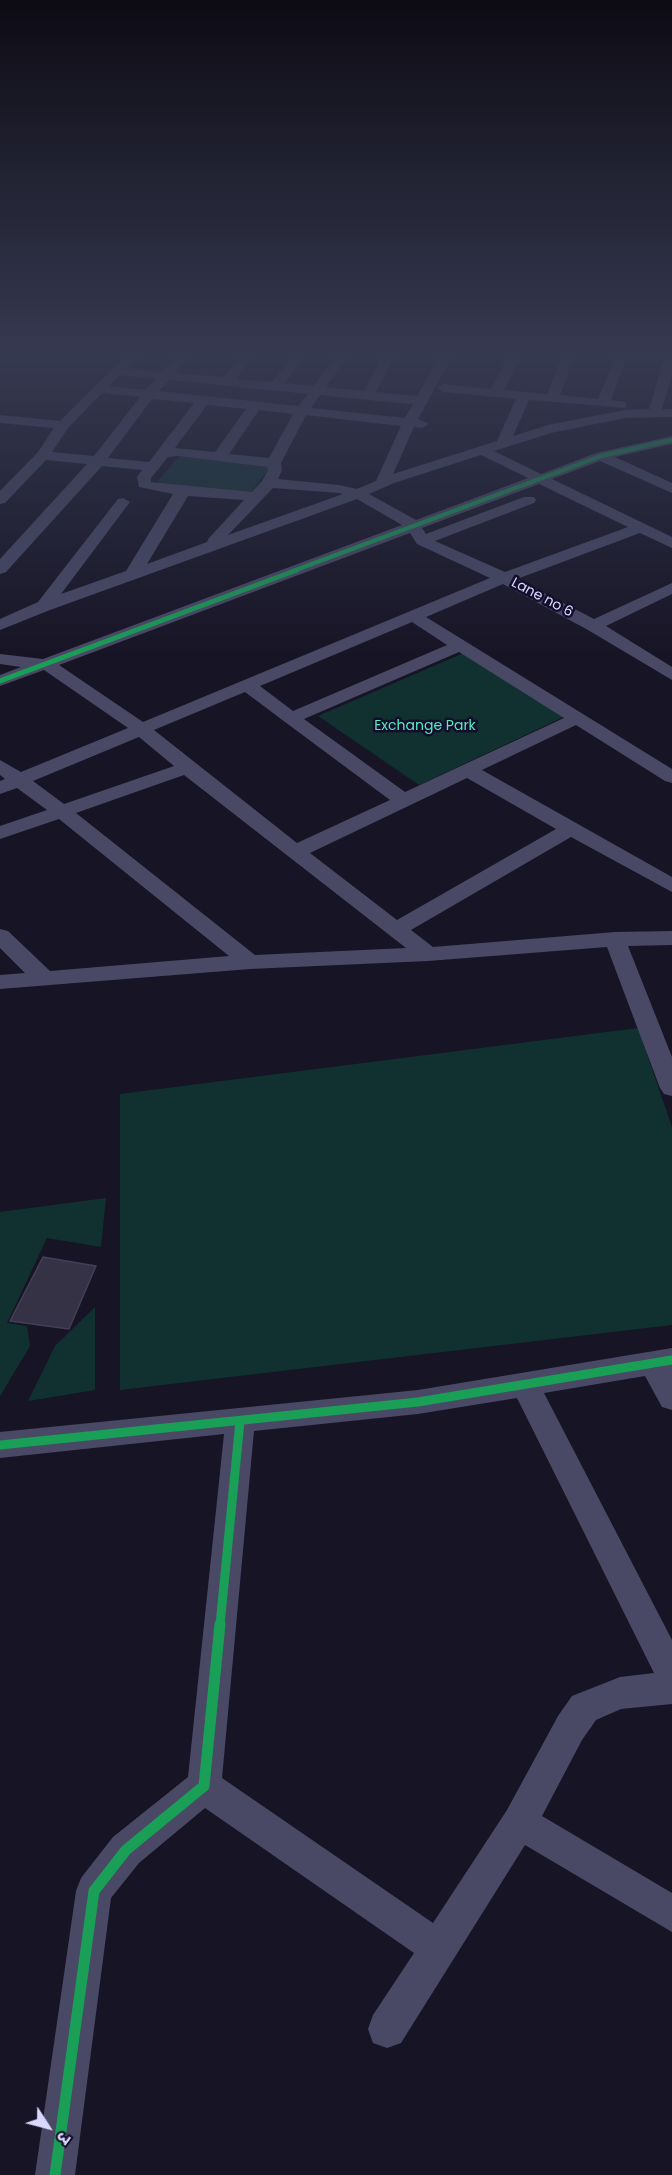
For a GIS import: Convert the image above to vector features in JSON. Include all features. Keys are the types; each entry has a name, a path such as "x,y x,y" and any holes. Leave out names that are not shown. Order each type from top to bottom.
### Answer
{"street":[{"path":"0,500 42,456"},
{"path":"57,456 153,467"},
{"path":"0,569 101,456"},
{"path":"161,456 144,477 144,484 183,491 256,497"},
{"path":"215,456 274,463"},
{"path":"210,545 269,483 277,456"},
{"path":"386,482 399,456"},
{"path":"0,625 210,545 358,494 386,482 466,456"},
{"path":"494,456 672,543"},
{"path":"0,681 48,665 413,525 600,456"},
{"path":"602,456 672,489"},
{"path":"269,483 339,489 358,494 413,525 422,541 620,465"},
{"path":"132,574 183,491"},
{"path":"37,610 123,502"},
{"path":"9,784 504,579 641,528"},
{"name":"Lane no 6","path":"422,541 504,579 594,626 672,675"},
{"path":"594,626 672,588"},
{"path":"0,604 37,610"},
{"path":"413,616 671,775"},
{"path":"291,718 461,645"},
{"path":"0,659 48,665 143,730 187,768 428,954"},
{"path":"248,686 404,801"},
{"path":"297,851 569,722"},
{"path":"0,766 9,784 62,812 250,962"},
{"path":"0,833 187,768"},
{"path":"468,770 672,886"},
{"path":"397,929 570,829"},
{"path":"0,936 46,980"},
{"path":"0,982 250,962 428,954 615,939 672,938"},
{"path":"615,939 672,1088"},
{"path":"0,1445 418,1402 662,1362 672,1398"},
{"path":"525,1384 672,1674"},
{"path":"55,2175 94,1891 126,1850 204,1786 240,1422"},
{"path":"387,2029 519,1822 584,1708 620,1693 672,1688"},
{"path":"204,1786 438,1948"},
{"path":"519,1822 672,1914"}],"green space":[{"path":"179,456 270,467 250,494 157,482"},
{"name":"Exchange Park","path":"466,652 570,714 419,785 318,716"},
{"path":"638,1028 672,1127 672,1325 120,1390 120,1094"},
{"path":"106,1198 101,1247 47,1238 7,1323 27,1326 30,1346 0,1396 0,1212"},
{"path":"95,1307 95,1390 28,1401 55,1346"}],"building":[{"path":"43,1257 96,1266 69,1329 10,1321"}],"cycle path":[{"path":"0,681 600,456"},
{"path":"0,1445 418,1402 672,1360"},
{"path":"55,2175 94,1891 126,1850 204,1786 240,1421"}]}
